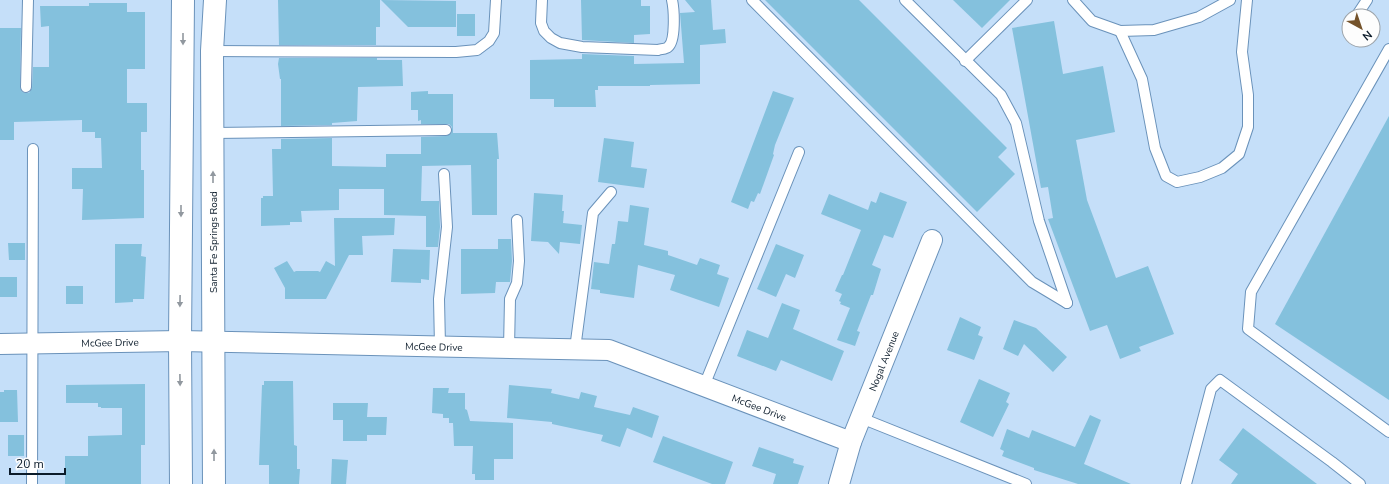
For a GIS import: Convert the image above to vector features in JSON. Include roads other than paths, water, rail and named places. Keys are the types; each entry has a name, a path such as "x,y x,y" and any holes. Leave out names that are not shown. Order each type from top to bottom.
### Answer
{"main road":[{"path":"182,484 180,341 183,0"},
{"name":"Santa Fe Springs Road","path":"214,484 212,51 215,0"}],"street":[{"name":"Nogal Avenue","path":"839,484 851,442 932,240"},
{"name":"McGee Drive","path":"0,344 180,341 610,350 851,442"}],"lane":[{"path":"26,87 28,0"},
{"path":"212,51 456,52 477,50 489,41 494,33 496,0"},
{"path":"542,0 541,23 544,30 551,38 560,43 582,47 658,50 668,47 672,42 672,0"},
{"path":"752,0 1032,282 1066,303 1039,221 1016,123 1001,95 905,0"},
{"path":"965,61 1027,0"},
{"path":"1073,0 1092,21 1120,31 1154,30 1199,17 1230,0"},
{"path":"1120,31 1142,79 1155,148 1166,176 1177,182 1200,177 1222,168 1239,154 1248,127 1248,95 1242,52 1247,0"},
{"path":"1389,49 1251,292 1248,329 1389,432"},
{"path":"213,133 446,130"},
{"path":"32,484 33,149"},
{"path":"704,386 799,152"},
{"path":"440,346 439,299 447,227 444,174"},
{"path":"575,349 593,213 611,192"},
{"path":"509,348 510,299 517,283 519,261 516,220"},
{"path":"1186,484 1211,390 1220,380 1360,484"},
{"path":"861,418 1026,484"}]}
